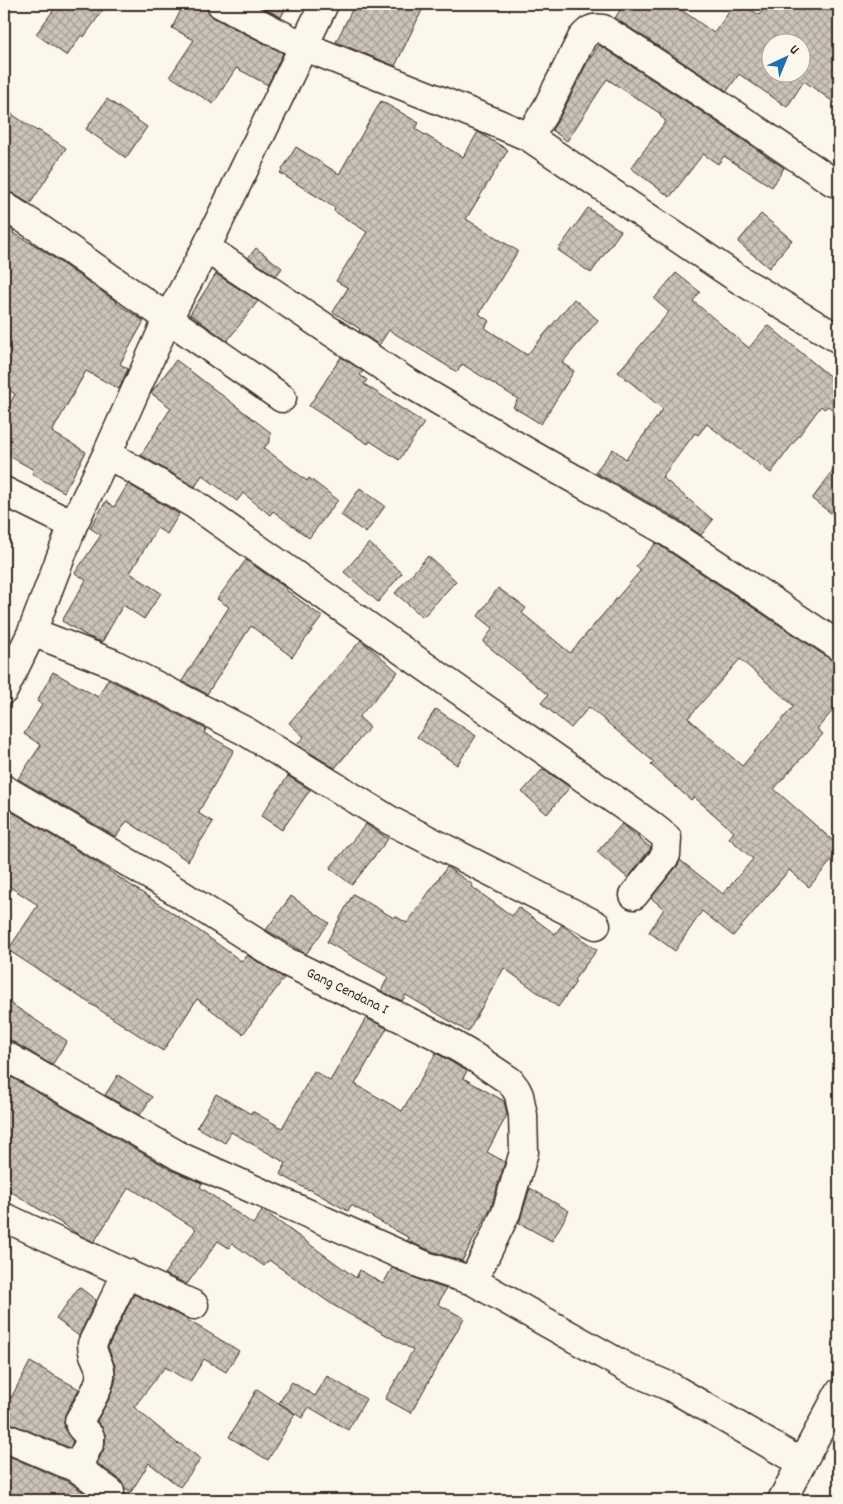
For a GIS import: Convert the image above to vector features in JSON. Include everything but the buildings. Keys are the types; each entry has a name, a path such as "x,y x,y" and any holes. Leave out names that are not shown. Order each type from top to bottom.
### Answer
{"street":[{"path":"221,4 303,46 529,137 737,278 839,338"},
{"path":"4,690 32,632 73,525 168,318 206,248 324,4"},
{"path":"529,137 547,108 582,38 588,30 595,27 603,29 711,99 833,182 839,183"},
{"path":"4,206 40,229 282,398"},
{"path":"206,248 402,378 532,455 668,532 839,646"},
{"path":"107,454 194,504 667,838 666,855 634,895"},
{"path":"4,491 73,525"},
{"path":"32,632 102,658 236,726 392,821 596,925"},
{"name":"Gang Cendana I","path":"4,789 171,888 287,962 438,1036 510,1081 519,1096 523,1115 524,1152 506,1214 473,1281"},
{"path":"4,1055 181,1157 426,1266 473,1281 631,1370 670,1387 802,1462"},
{"path":"4,1217 194,1305"},
{"path":"77,1468 90,1442 90,1437 80,1426 79,1421 100,1381 100,1370 92,1352 92,1344 127,1273"},
{"path":"782,1500 839,1393"},
{"path":"4,1437 77,1468 110,1492"}]}
